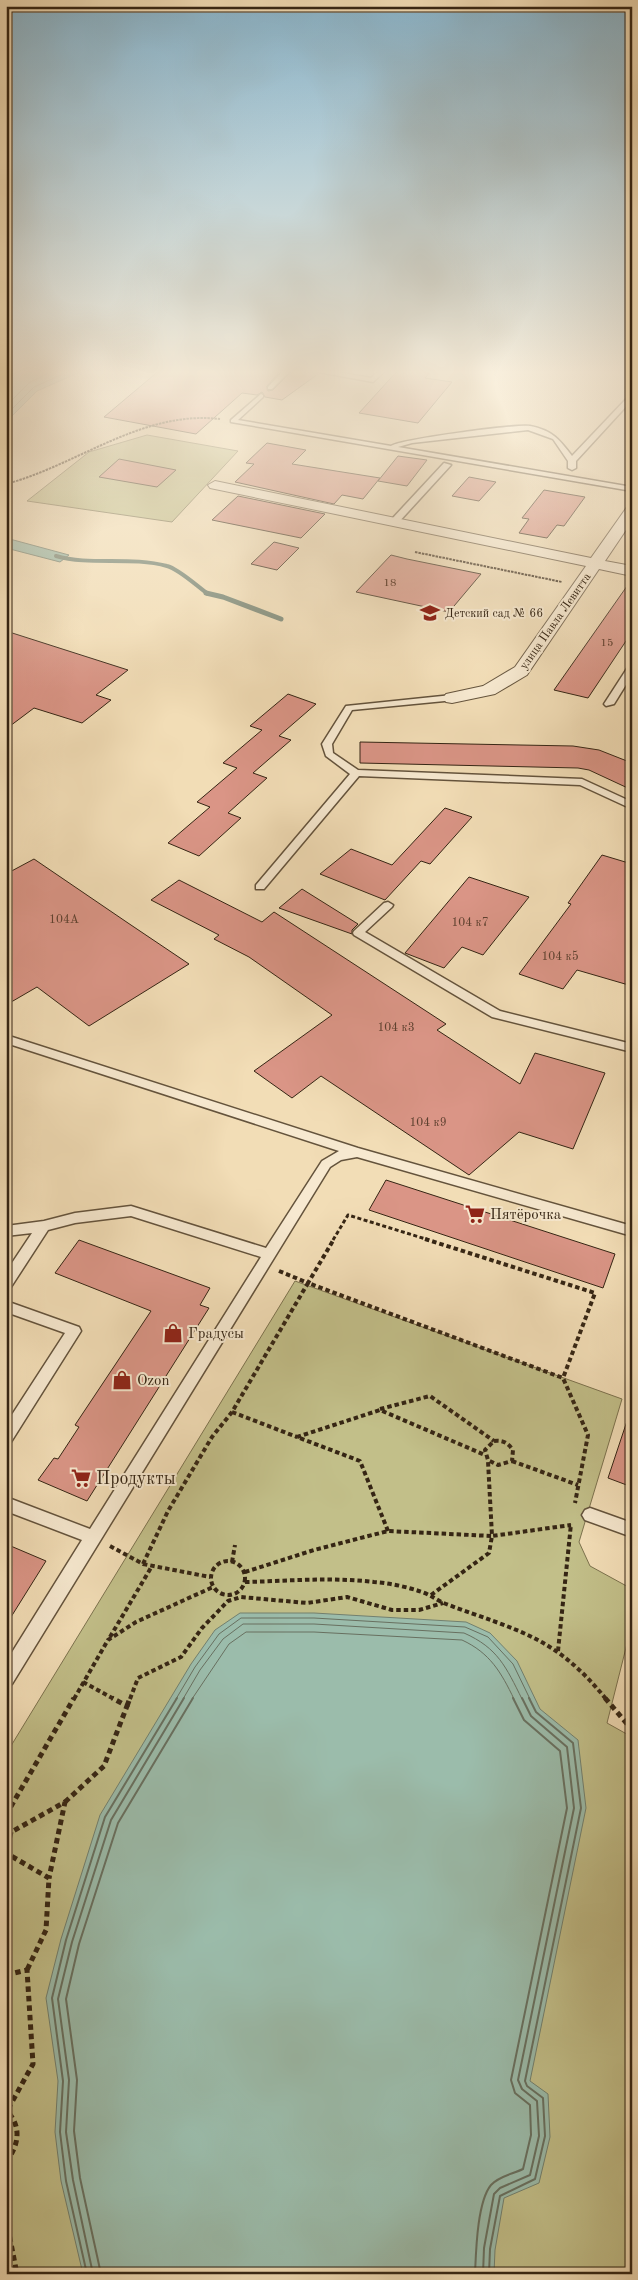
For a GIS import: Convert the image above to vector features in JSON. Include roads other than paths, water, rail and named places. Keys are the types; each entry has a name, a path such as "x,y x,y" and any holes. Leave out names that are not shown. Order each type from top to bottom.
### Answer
{"street":[{"path":"215,485 632,571"},
{"name":"улица Павла Левитта","path":"452,698 481,694 505,683 521,671 632,510"}],"lane":[{"path":"394,522 438,475"},
{"path":"555,475 632,489"},
{"path":"609,704 632,668"},
{"path":"452,698 349,708 327,744 329,754 356,773 582,782 632,806"},
{"path":"260,887 356,773"},
{"path":"388,905 358,933 496,1014 632,1048"},
{"path":"6,1039 356,1152 632,1231"},
{"path":"6,1678 326,1164 338,1156 356,1152"},
{"path":"6,1231 44,1226 75,1218 131,1211 268,1260"},
{"path":"6,1283 44,1226"},
{"path":"6,1306 74,1331 6,1437"},
{"path":"6,1504 93,1537"},
{"path":"590,1515 632,1530"}],"water":[{"path":"6,538 69,555 60,562 6,548"},
{"path":"240,1613 314,1613 466,1622 490,1633 517,1661 540,1709 578,1740 586,1808 530,2081 548,2094 550,2137 539,2183 504,2198 495,2250 494,2274 83,2274 61,2181 55,2132 58,2081 46,1998 61,1939 100,1815 191,1664 215,1630"}],"waterway":[{"path":"56,556 69,559 139,562 167,566 183,574 207,593"},
{"path":"207,593 223,597 281,619"}],"place":[{"name":"Детский сад № 66","path":"430,613"},
{"name":"Пятёрочка","path":"475,1214"},
{"name":"Градусы","path":"173,1333"},
{"name":"Ozon","path":"122,1380"},
{"name":"Продукты","path":"81,1478"}]}
